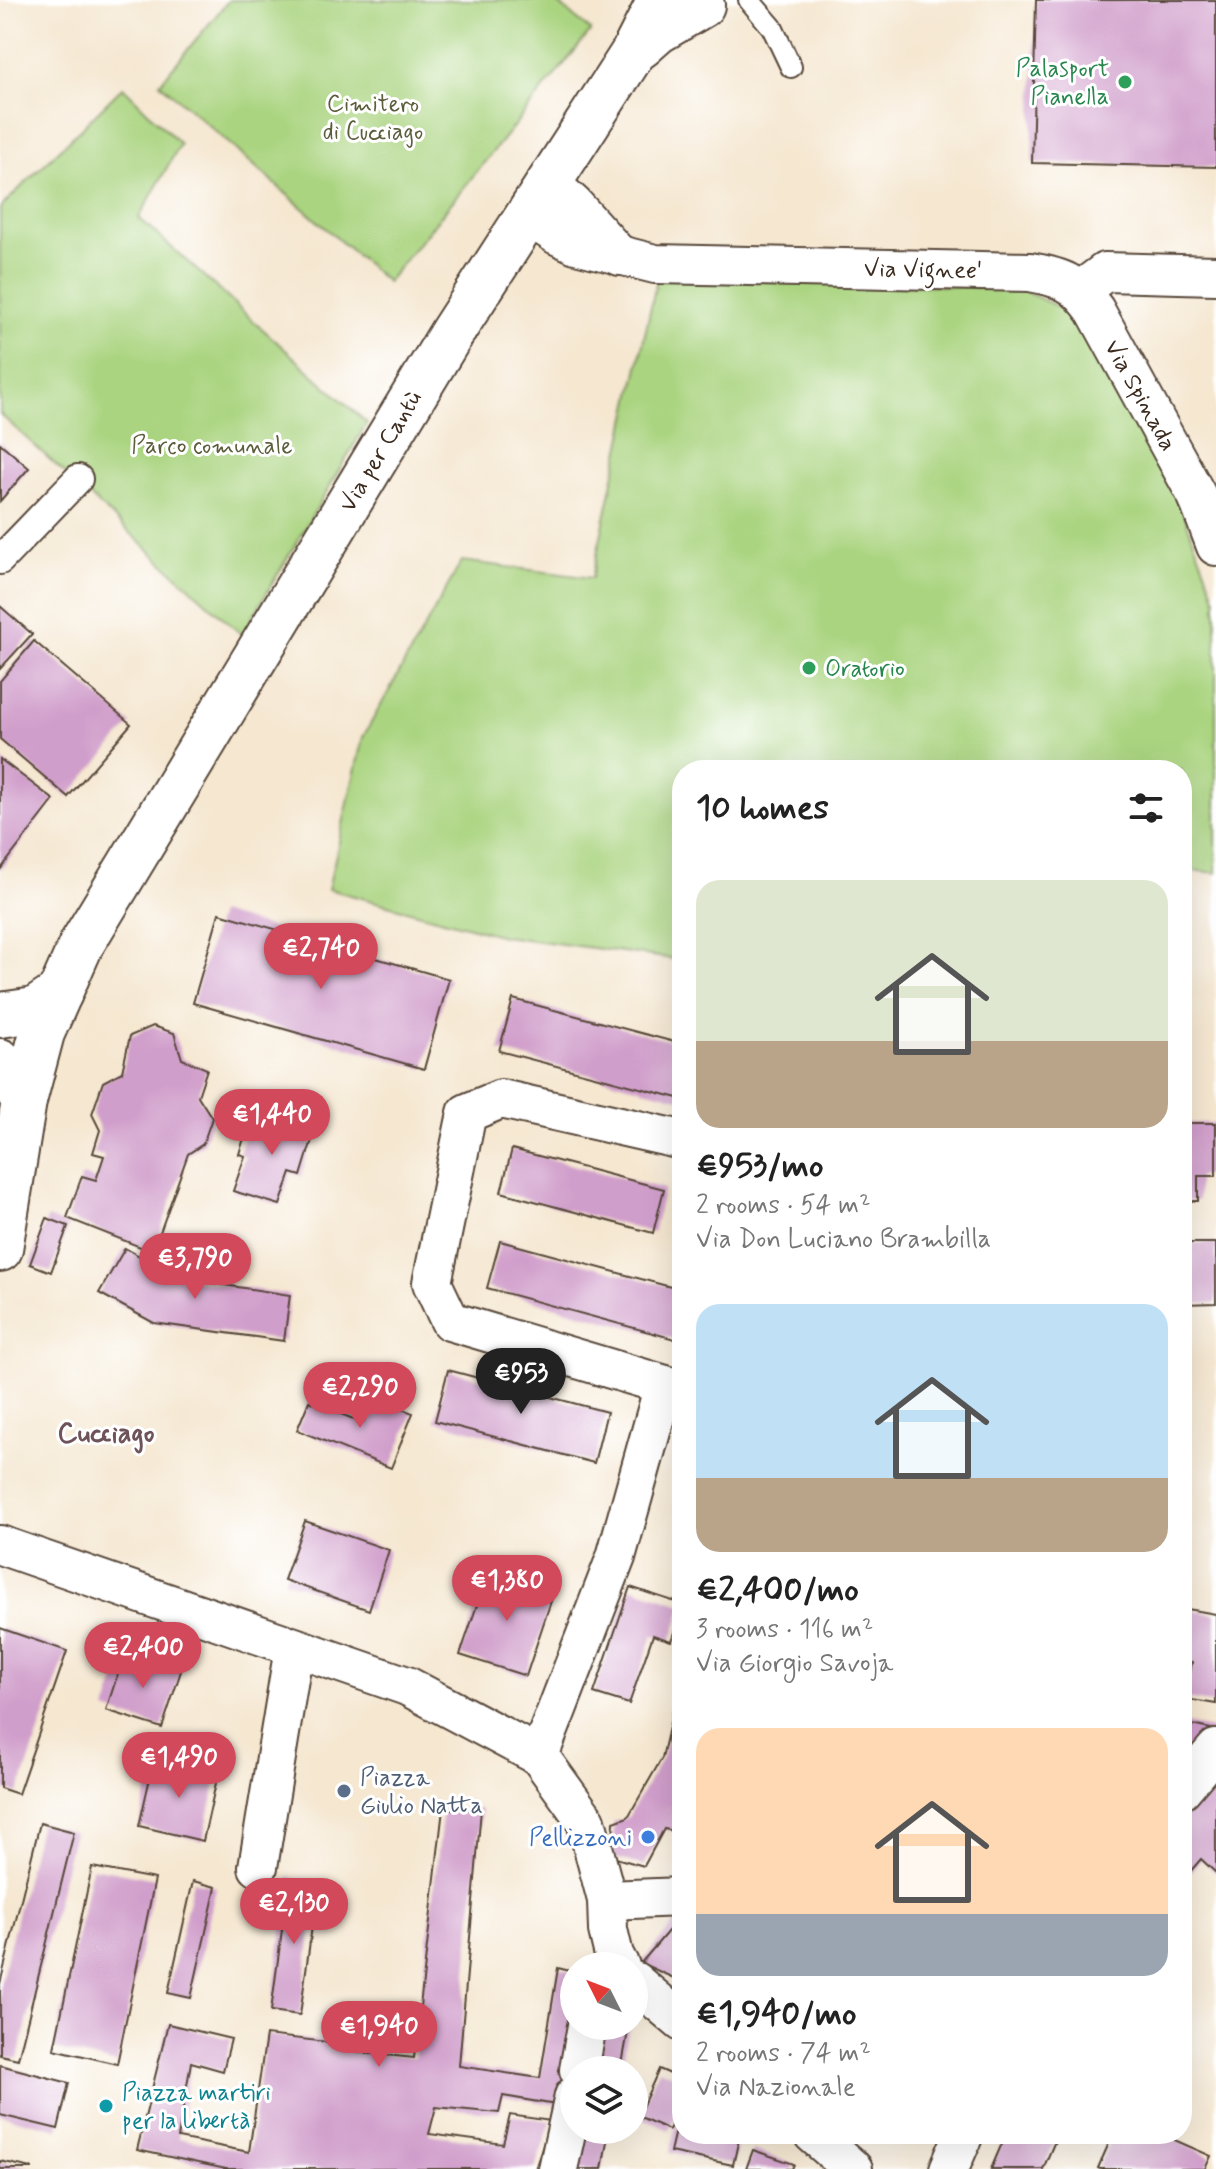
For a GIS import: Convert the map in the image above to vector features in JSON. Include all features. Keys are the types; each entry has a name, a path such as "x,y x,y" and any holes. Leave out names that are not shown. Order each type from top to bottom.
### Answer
{"main road":[{"name":"Via per Cantù","path":"0,1249 24,1101 42,1033 81,945 453,331 633,53 660,0"},
{"name":"Via per Cantù","path":"633,53 658,31 710,2"},
{"path":"0,1015 35,1010 60,993"},
{"path":"0,1061 24,1101"}],"street":[{"name":"Via Vignee'","path":"539,200 576,244 655,264 1030,272 1060,277 1081,290"},
{"path":"1081,290 1105,272 1216,275"},
{"name":"Via Spinada","path":"1081,290 1206,494 1216,546"},
{"path":"0,560 78,479"},
{"path":"672,1138 501,1099 467,1113 432,1283 450,1321 672,1387"},
{"path":"539,1756 616,1557 672,1390"},
{"path":"0,1545 407,1686 539,1756 586,1821 607,1900 608,1930 614,1952"},
{"path":"258,1867 294,1648"},
{"path":"1192,1777 1216,1749"},
{"path":"607,1900 672,1897"},
{"path":"648,1993 672,2013"},
{"path":"558,2169 563,2144"},
{"path":"824,2144 853,2169"},
{"path":"949,2169 960,2144"}],"lane":[{"path":"749,0 772,27 791,67"}],"green space":[{"name":"Cimitero di Cucciago","path":"229,0 554,0 591,31 387,282 160,83"},
{"name":"Parco comunale","path":"123,87 180,144 139,218 367,423 242,635 0,414 0,208"},
{"name":"Oratorio","path":"658,274 1020,289 1060,308 1079,328 1181,507 1216,599 1216,873 1192,870 1192,760 672,760 672,959 503,936 328,889 363,737 462,561 592,578"}],"building":[{"name":"Palasport Pianella","path":"1036,0 1216,0 1216,167 1032,163"},
{"path":"0,443 29,468 0,501"},
{"path":"0,606 32,634 0,669"},
{"path":"34,641 131,724 68,797 0,739 0,681"},
{"path":"0,759 54,800 0,870"},
{"path":"219,913 449,979 424,1069 193,1003"},
{"path":"513,999 672,1041 672,1096 499,1051"},
{"path":"153,1026 174,1033 182,1059 207,1069 198,1096 212,1118 203,1144 188,1154 153,1252 67,1218 82,1176 96,1180 104,1156 93,1153 100,1130 92,1114 103,1082 122,1072 130,1036"},
{"path":"253,1110 315,1130 301,1176 291,1173 280,1205 233,1191 245,1156 239,1154"},
{"path":"1192,1123 1216,1123 1216,1176 1198,1176 1198,1201 1192,1201"},
{"path":"512,1149 664,1189 653,1233 501,1192"},
{"path":"47,1218 68,1226 51,1272 30,1264"},
{"path":"500,1241 672,1287 672,1338 487,1288"},
{"path":"1192,1243 1216,1243 1216,1303 1192,1304"},
{"path":"125,1248 179,1278 290,1295 284,1341 154,1323 99,1293"},
{"path":"448,1370 607,1412 594,1463 435,1421"},
{"path":"373,1398 413,1413 391,1468 297,1430 309,1401 363,1423"},
{"path":"305,1521 389,1550 369,1610 284,1580"},
{"path":"489,1570 554,1592 526,1676 460,1655"},
{"path":"630,1587 672,1601 671,1641 653,1635 629,1704 594,1693"},
{"path":"1192,1610 1216,1614 1216,1704 1192,1700"},
{"path":"0,1628 67,1651 18,1794 0,1788"},
{"path":"125,1652 181,1671 162,1728 106,1710"},
{"path":"672,1714 672,1831 664,1829 644,1866 612,1857 614,1822 628,1817 662,1758"},
{"path":"1192,1725 1215,1730 1192,1756"},
{"path":"154,1760 218,1774 203,1841 139,1826"},
{"path":"1216,1770 1216,1873 1201,1859 1192,1869 1192,1798"},
{"path":"443,1809 481,1809 459,2066 540,2078 558,1968 560,2040 573,2040 572,2056 560,2056 560,2106 503,2096 499,2113 436,2107 429,2134 503,2144 510,2115 551,2121 535,2169 226,2169 137,2150 168,2024 231,2039 223,2071 191,2062 178,2138 249,2152 266,2035 327,2042 333,2019 359,2021 357,2052 414,2058"},
{"path":"40,1823 74,1832 18,2059 0,2055 0,1984"},
{"path":"92,1867 155,1879 117,2064 54,2049"},
{"path":"289,1878 318,1882 300,2015 271,2011"},
{"path":"193,1881 216,1887 191,1998 168,1993"},
{"path":"672,1926 672,1977 648,1966 648,1955"},
{"path":"596,2040 626,2040 624,2056 594,2056"},
{"path":"0,2065 69,2083 58,2129 0,2115"},
{"path":"659,2069 672,2075 672,2123 669,2130 648,2121 648,2094"},
{"path":"672,2143 738,2144 733,2165 670,2152"},
{"path":"576,2144 606,2144 602,2169 571,2169"},
{"path":"1002,2144 1054,2144 1043,2169 991,2169"},
{"path":"1109,2144 1184,2144 1211,2156 1205,2169 1098,2168"},
{"path":"753,2150 794,2164 792,2169 746,2169"},
{"path":"0,2161 32,2168 32,2169 0,2169"}],"place":[{"name":"Palasport Pianella","path":"1125,82"},
{"name":"Oratorio","path":"809,668"},
{"name":"Piazza Giulio Natta","path":"344,1791"},
{"name":"Pellizzoni","path":"648,1837"},
{"name":"Piazza martiri per la libertà","path":"106,2106"}],"district":[{"name":"Cucciago","path":"106,1432"}]}
